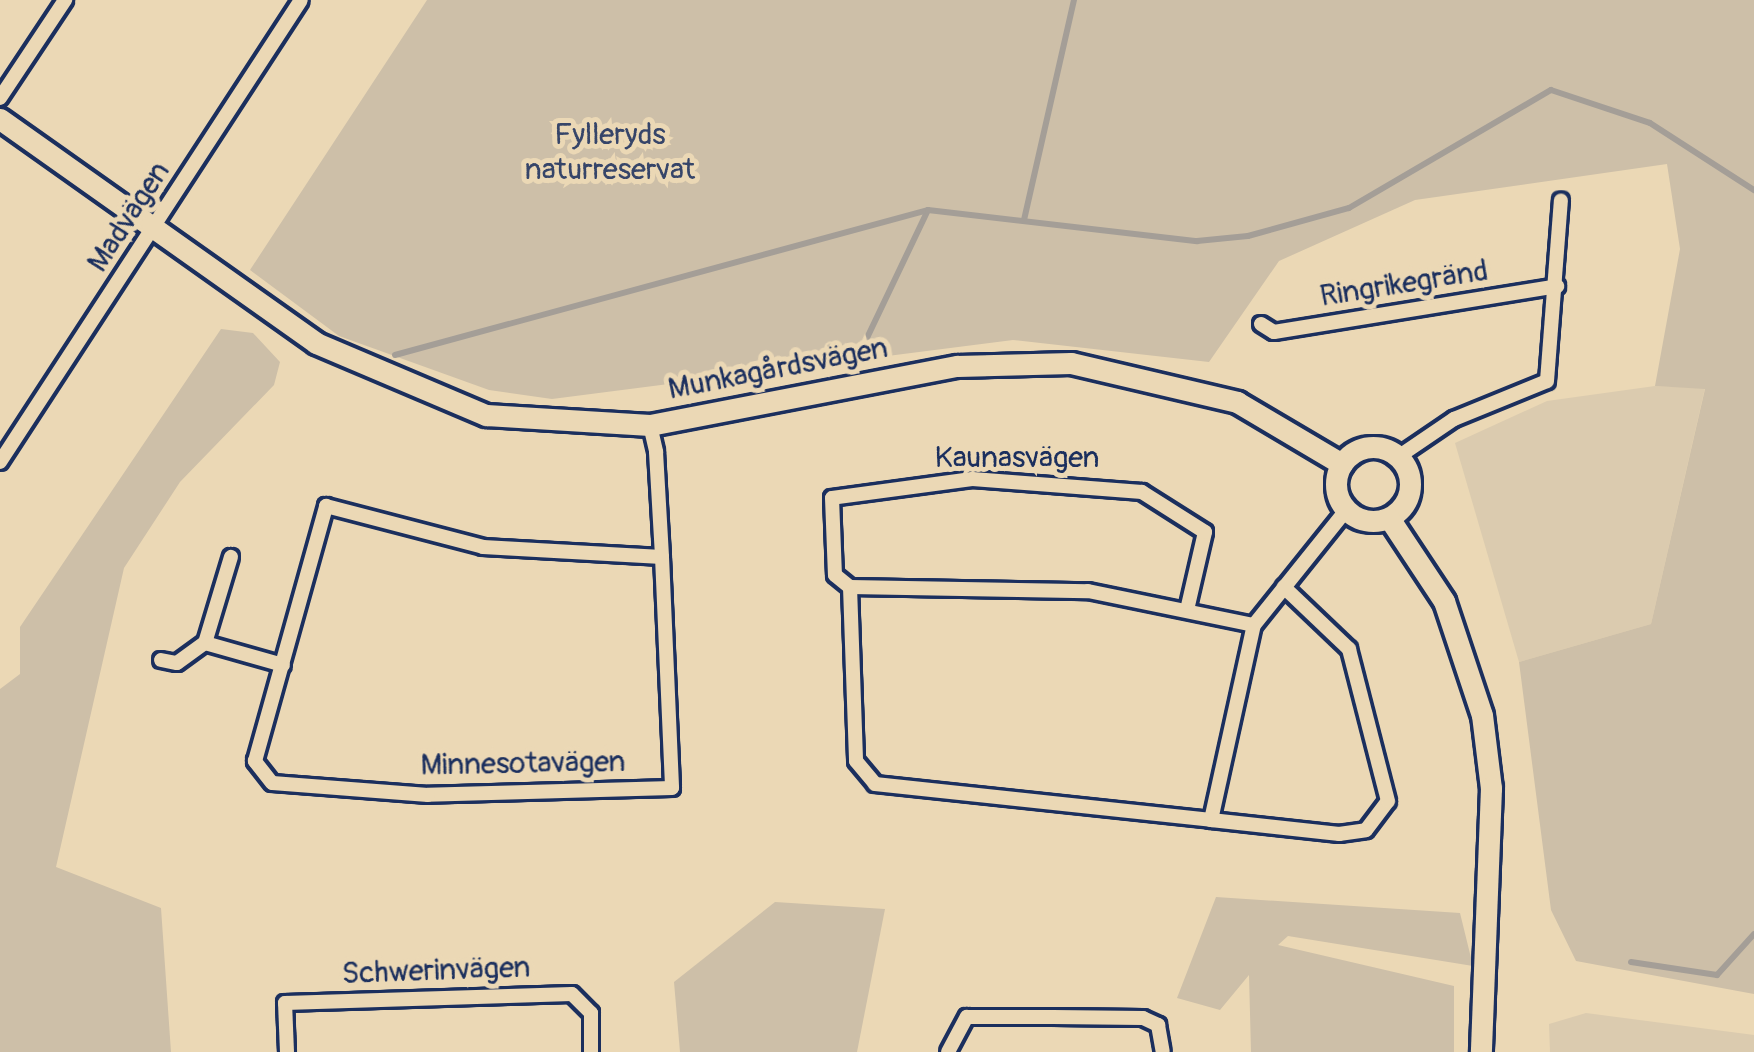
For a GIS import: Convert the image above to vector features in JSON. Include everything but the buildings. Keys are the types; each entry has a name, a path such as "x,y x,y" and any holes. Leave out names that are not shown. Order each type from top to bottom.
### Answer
{"street":[{"path":"0,98 65,0"},
{"name":"Madvägen","path":"0,462 302,0"},
{"name":"Munkagårdsvägen","path":"0,119 316,343 424,397 486,415 650,424 957,366 1071,363 1237,402 1342,464"},
{"path":"1398,457 1454,419 1547,381 1561,201"},
{"name":"Ringrikegränd","path":"1261,325 1274,332 1557,286"},
{"name":"Minnesotavägen","path":"650,424 662,557 672,788 428,795 272,783 255,761 326,506 483,547 662,557"},
{"path":"1211,820 1254,625 1346,510 1342,464 1369,448 1398,457"},
{"path":"1388,518 1408,495 1398,457"},
{"name":"Kaunasvägen","path":"1187,610 1205,532 1196,518 1142,492 1070,479 832,498 835,575 850,587 856,761 875,784 1339,835 1366,830 1388,800 1349,650 1284,587"},
{"path":"1346,510 1388,518 1444,601 1482,715 1491,788 1480,1052"},
{"path":"161,660 178,663 205,643 231,556"},
{"path":"850,587 1017,585 1187,610 1254,625"},
{"path":"205,643 283,665"},
{"name":"Schwerinvägen","path":"287,1052 285,1003 572,994 591,1013 592,1052"},
{"path":"948,1052 967,1017 1143,1018 1158,1025 1162,1052"}],"shaded area":[{"path":"1655,386 1705,388 1651,624 1519,662 1455,443 1547,401"},
{"path":"1586,1013 1754,1035 1754,1052 1550,1052 1549,1024"}],"green space":[{"name":"Fylleryds naturreservat","path":"427,0 1754,0 1754,994 1576,961 1551,910 1519,662 1651,624 1705,389 1655,386 1680,249 1667,164 1415,200 1279,261 1209,362 1013,340 552,399 489,390 339,336 250,270"},
{"path":"221,329 253,333 280,362 274,385 180,482 124,568 56,867 161,908 171,1052 0,1052 0,689 20,674 20,627"},
{"path":"1216,897 1460,913 1473,966 1288,936 1278,945 1454,986 1454,1052 1251,1052 1249,975 1220,1010 1177,998"},
{"path":"775,902 885,909 857,1052 680,1052 674,982"}],"waterway":[{"path":"1024,220 1074,0"},
{"path":"395,355 928,210 1197,241 1248,236 1349,208 1551,90 1650,123 1754,190"},
{"path":"866,340 928,210"},
{"path":"1631,962 1717,975 1754,934"}]}
